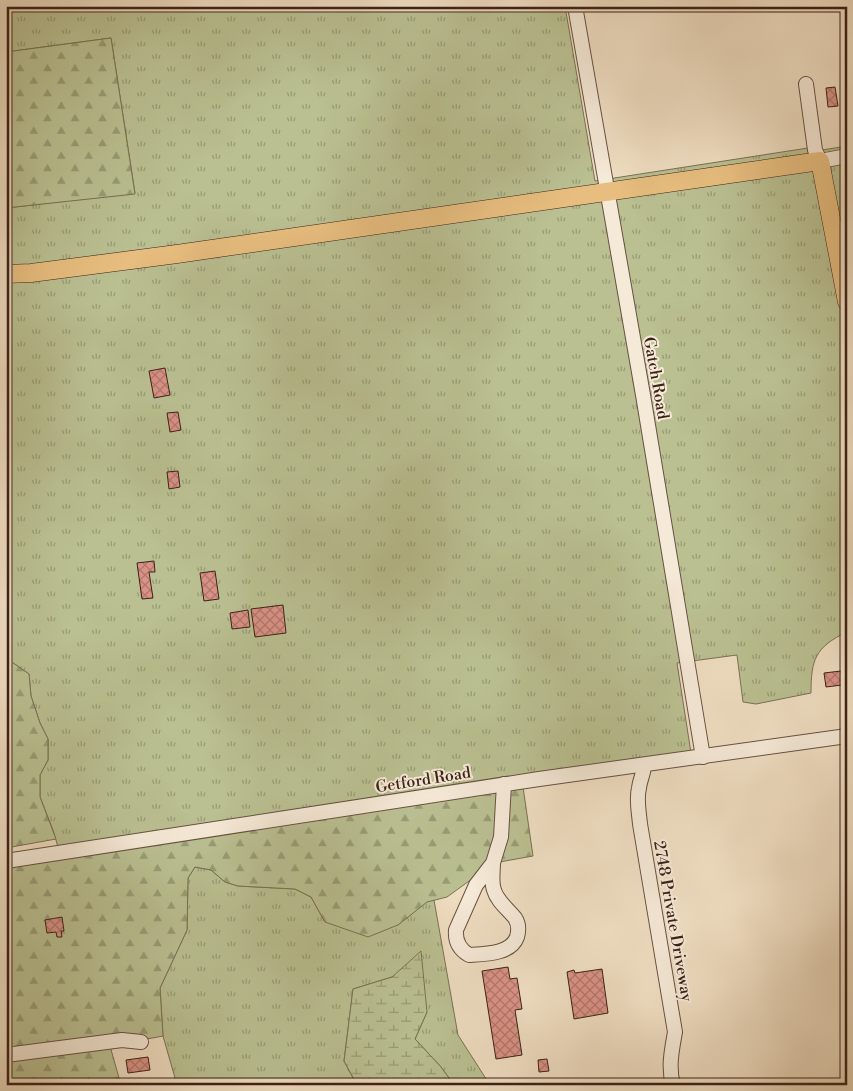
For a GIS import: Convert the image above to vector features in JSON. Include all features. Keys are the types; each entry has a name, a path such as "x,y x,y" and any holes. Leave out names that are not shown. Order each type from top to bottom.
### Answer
{"main road":[{"path":"6,274 32,273 177,254 820,161 847,302"}],"street":[{"name":"Gatch Road","path":"575,6 703,757"},
{"path":"806,84 815,150 820,161 847,156"},
{"name":"Getford Road","path":"6,861 504,784 847,736"},
{"name":"2748 Private Driveway","path":"644,764 644,774 639,785 637,798 675,1032 671,1057 673,1085"},
{"path":"493,863 476,885 456,930 458,946 469,955 508,949 514,943 518,934 516,920 498,898 494,889 493,863 501,837 504,784"},
{"path":"6,1055 122,1040 141,1042"}],"green space":[{"path":"6,6 565,6 595,181 808,148 810,152 847,146 847,151 176,249 6,268 6,208 135,193 111,38 6,52"},
{"path":"111,38 135,194 6,208 6,52"},
{"path":"847,162 847,273 826,166"},
{"path":"816,167 828,221 847,330 847,632 828,643 817,656 812,672 811,693 756,704 743,702 737,655 677,663 691,753 58,847 40,797 40,775 48,760 48,739 40,723 31,696 29,674 6,658 6,279"},
{"path":"6,658 29,674 31,696 40,723 48,739 48,760 40,775 40,797 56,839 6,848"},
{"path":"523,787 533,856 494,863 447,897 427,902 398,925 368,937 325,922 311,897 295,889 238,886 225,882 211,870 195,867 188,878 187,930 160,988 163,1036 110,1046 121,1085 6,1085 6,866"},
{"path":"195,867 211,870 225,882 238,886 295,889 311,897 325,922 398,925 426,902 434,900 458,1035 490,1085 454,1085 441,1067 415,1039 427,1012 392,977 353,989 344,1061 357,1085 177,1085 163,1036 160,988 187,930 188,878"},
{"path":"421,951 427,1012 415,1039 441,1067 454,1085 357,1085 344,1061 353,989 392,977"}],"building":[{"path":"835,87 838,106 828,107 826,88"},
{"path":"165,368 170,395 154,398 149,371"},
{"path":"178,412 181,430 170,432 167,413"},
{"path":"178,471 180,487 169,489 167,472"},
{"path":"154,561 155,572 149,572 153,598 142,599 137,563"},
{"path":"215,571 219,599 204,601 200,573"},
{"path":"283,605 286,633 255,637 251,609"},
{"path":"248,610 250,627 232,629 230,613"},
{"path":"841,671 842,685 826,687 824,673"},
{"path":"62,917 64,931 61,931 62,937 57,937 56,932 47,933 45,920"},
{"path":"508,967 510,979 517,978 522,1009 515,1010 522,1055 496,1059 482,971"},
{"path":"602,969 608,1013 574,1019 567,972 574,970 575,973"},
{"path":"148,1057 150,1070 128,1073 126,1060"},
{"path":"547,1059 549,1071 539,1072 538,1060"}]}
